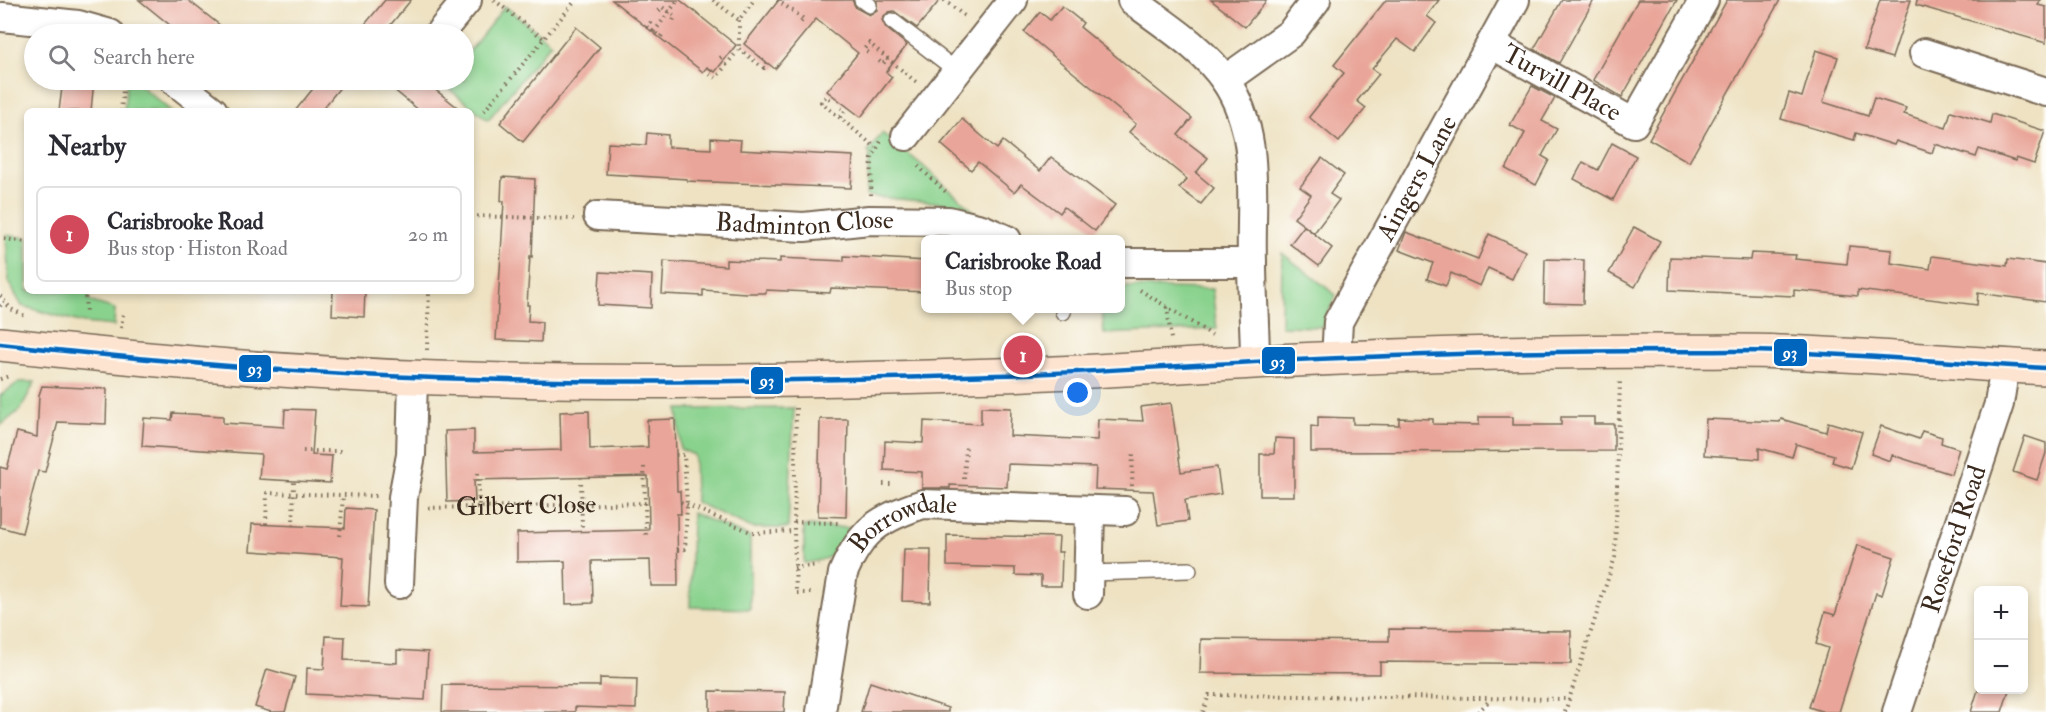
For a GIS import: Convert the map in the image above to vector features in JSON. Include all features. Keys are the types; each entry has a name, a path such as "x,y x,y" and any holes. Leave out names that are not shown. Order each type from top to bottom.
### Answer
{"main road":[{"path":"0,345 257,369 420,364 614,382 797,381 1010,375 1255,362 1541,352 1778,352 2046,368"}],"street":[{"path":"447,24 467,0"},
{"path":"906,136 1013,0"},
{"path":"1132,0 1204,56 1225,80 1241,109 1250,136 1252,164 1255,362"},
{"path":"1225,80 1291,33 1316,0"},
{"name":"Aingers Lane","path":"1336,360 1338,321 1515,0"},
{"name":"Turvill Place","path":"1491,44 1635,123 1704,0"},
{"path":"2,17 68,24"},
{"path":"1937,65 2046,92"},
{"path":"187,90 209,108"},
{"name":"Badminton Close","path":"598,216 804,227 869,220 949,221 982,229 996,235"},
{"path":"1125,263 1252,263"},
{"path":"399,584 403,503 411,454 420,364"},
{"name":"Roseford Road","path":"1897,712 1999,404 2005,366"},
{"name":"Borrowdale","path":"821,712 838,593 847,564 862,538 875,525 899,512 923,504 1090,511 1128,502"},
{"path":"1089,584 1090,511"}],"lane":[{"path":"892,21 957,71"},
{"path":"1089,584 1189,570"}],"path":[{"path":"494,0 544,39"},
{"path":"484,111 576,0"},
{"path":"654,32 678,0"},
{"path":"713,0 739,20"},
{"path":"711,70 708,73 716,78 739,49 739,20 754,0"},
{"path":"777,0 804,18 800,23"},
{"path":"659,11 662,8 675,16 673,21"},
{"path":"792,17 795,11"},
{"path":"651,22 647,27 661,37 664,32"},
{"path":"868,52 864,50 869,43 936,99"},
{"path":"739,49 764,68 767,63"},
{"path":"720,58 723,56 729,61"},
{"path":"755,61 760,56"},
{"path":"879,61 883,64 888,58"},
{"path":"121,108 123,90"},
{"path":"830,99 826,96 821,102 876,148"},
{"path":"840,117 845,111 841,108"},
{"path":"869,220 872,158 876,148 884,137 895,147 906,136"},
{"path":"918,166 951,197"},
{"path":"474,216 585,220 598,216"},
{"path":"4,239 24,242"},
{"path":"1139,289 1221,340"},
{"path":"85,294 86,315"},
{"path":"420,364 429,294"},
{"path":"1167,307 1171,342"},
{"path":"1565,712 1615,557 1620,373"},
{"path":"796,405 794,522 796,593 838,593"},
{"path":"964,488 966,446"},
{"path":"303,451 342,451"},
{"path":"1128,502 1133,451"},
{"path":"676,455 684,455 687,505 685,549 677,550"},
{"path":"644,467 647,503 646,538"},
{"path":"478,472 479,507"},
{"path":"581,477 582,532"},
{"path":"293,526 294,481"},
{"name":"Gilbert Close","path":"266,524 267,493 343,496 403,503 479,507 647,503"},
{"path":"340,537 343,496"},
{"path":"681,502 753,533 794,531"},
{"path":"794,522 842,523"},
{"path":"1203,712 1209,695 1569,699"},
{"path":"1478,712 1490,699"}],"green space":[{"path":"505,6 551,43 488,120 450,90 474,90 474,45"},
{"path":"126,90 146,90 167,108 124,108"},
{"path":"882,133 979,216 943,203 866,196 870,154 868,152"},
{"path":"6,235 24,238 24,294 89,294 89,301 115,309 114,326 83,323 22,306 9,283"},
{"path":"1282,253 1336,295 1322,327 1281,326"},
{"path":"1125,287 1212,289 1217,329 1104,334 1102,313 1125,313"},
{"path":"19,382 35,382 20,410 0,426 0,396"},
{"path":"794,408 788,528 752,528 695,502 694,455 680,449 678,409"},
{"path":"692,513 750,537 750,609 690,607"},
{"path":"804,526 856,528 835,553 822,560 804,563"}],"building":[{"path":"139,0 188,0 218,24 169,24"},
{"path":"385,0 411,0 391,24 365,24"},
{"path":"612,0 680,0 736,45 715,72 707,67 703,72"},
{"path":"779,0 852,0 856,8 869,15 877,10 877,0 940,0 917,28 894,11 884,16 882,20 886,28 907,45 886,72 892,77 861,117 827,91 858,53 816,19 775,69 744,44"},
{"path":"1211,0 1267,0 1245,27"},
{"path":"1386,0 1439,0 1427,16 1436,23 1415,52 1397,39 1372,69 1379,74 1357,101 1366,108 1339,142 1309,117 1344,73 1334,65"},
{"path":"1562,0 1594,0 1559,63 1534,49"},
{"path":"1638,0 1677,0 1622,97 1593,80"},
{"path":"1727,0 1780,0 1689,162 1649,139"},
{"path":"1880,0 1911,0 1892,58 1864,50"},
{"path":"1917,0 2040,0 2038,5 2046,7 2046,43 1916,5"},
{"path":"1062,6 1083,23 1080,27 1192,118 1178,135 1208,158 1196,173 1214,188 1201,204 1179,188 1187,179 1129,132 1136,124 1024,32 1040,12 1050,20"},
{"path":"576,27 600,47 523,142 500,123"},
{"path":"1816,50 1838,57 1823,102 1868,116 1874,98 1906,108 1904,114 1946,128 1951,111 1990,123 1992,114 2045,131 2034,164 2016,158 2015,161 1979,149 1976,157 1935,144 1932,153 1896,141 1894,145 1856,133 1854,140 1781,119 1789,93 1802,97"},
{"path":"1532,86 1555,98 1542,121 1557,129 1542,156 1549,160 1536,185 1506,169 1525,133 1510,125"},
{"path":"62,90 93,90 91,108 59,108"},
{"path":"312,90 338,90 323,108 297,108"},
{"path":"394,90 436,90 458,108 416,108"},
{"path":"962,119 997,149 1003,141 1040,171 1051,157 1115,205 1095,231 1064,207 1060,213 1021,184 1014,192 978,162 971,170 941,144"},
{"path":"647,133 668,135 668,147 711,149 711,138 741,140 740,150 853,156 851,188 687,181 687,179 606,174 608,143 646,145"},
{"path":"1612,143 1636,156 1613,200 1574,179 1583,162 1598,170"},
{"path":"1322,158 1344,175 1330,194 1339,200 1314,233 1294,218 1311,195 1300,187"},
{"path":"502,177 535,179 532,257 530,256 527,305 529,305 528,321 542,322 541,342 496,340 504,201 501,201"},
{"path":"1304,226 1332,248 1319,266 1290,244"},
{"path":"1634,227 1660,241 1635,287 1609,273"},
{"path":"1406,232 1478,259 1489,234 1525,251 1512,279 1488,268 1480,286 1451,273 1446,286 1427,279 1433,263 1399,250"},
{"path":"1849,246 1892,250 1891,263 1930,269 1932,256 2007,266 2008,259 2046,264 2046,302 1978,293 1977,305 1858,290 1858,296 1794,290 1794,296 1669,290 1670,257 1750,260 1751,253 1796,255 1795,259 1847,264"},
{"path":"844,256 921,261 921,292 831,288 830,293 766,290 766,293 746,293 703,290 703,296 662,294 664,261 726,266 726,260 780,262 780,258 844,261"},
{"path":"1545,259 1584,260 1583,304 1544,303"},
{"path":"600,272 652,275 651,308 598,305"},
{"path":"333,294 365,294 364,317 332,315"},
{"path":"42,386 107,389 106,424 58,422 45,472 38,471 22,533 0,527 0,467 7,469 17,432 37,437 39,395"},
{"path":"1171,403 1181,472 1217,467 1221,494 1185,500 1188,521 1158,525 1153,491 1095,489 1096,467 1008,464 1007,487 950,485 950,488 922,488 922,472 884,470 885,441 923,443 924,421 981,424 981,407 1011,408 1010,436 1097,440 1098,419 1143,421 1141,407"},
{"path":"285,409 315,410 312,455 332,456 330,483 259,479 261,454 142,446 144,418 172,420 173,413 223,416 223,423 284,427"},
{"path":"589,411 590,449 648,447 647,420 675,419 677,491 680,491 681,514 677,514 678,586 651,586 650,560 592,561 593,603 566,604 565,561 517,562 517,533 649,530 648,476 474,480 475,501 447,502 445,431 474,430 474,452 561,450 560,412"},
{"path":"1318,417 1353,418 1353,424 1399,425 1399,418 1433,419 1433,424 1479,425 1479,417 1513,417 1513,425 1561,425 1561,417 1594,417 1594,424 1614,424 1614,451 1311,452 1311,426 1318,427"},
{"path":"820,419 848,419 846,517 818,516"},
{"path":"1706,419 1780,422 1781,419 1826,432 1828,422 1862,432 1851,468 1832,462 1834,455 1796,444 1792,457 1759,448 1759,459 1704,455"},
{"path":"1881,426 1919,439 1922,431 1942,437 1941,443 1959,449 1951,474 1892,455 1890,461 1871,454"},
{"path":"2025,436 2046,443 2046,453 2037,480 2013,472"},
{"path":"1275,438 1294,439 1294,496 1260,496 1260,454 1274,454"},
{"path":"346,508 374,510 368,607 340,606 343,557 250,551 252,524 345,528"},
{"path":"947,535 1059,537 1058,552 1062,552 1061,586 1041,586 1041,576 1015,575 1015,568 947,566"},
{"path":"1857,545 1894,557 1882,595 1876,593 1839,712 1824,712 1809,707 1828,648 1816,644 1825,612 1835,615"},
{"path":"904,549 931,549 930,602 902,601"},
{"path":"1389,629 1571,631 1571,664 1380,662 1380,674 1200,673 1201,639 1389,641"},
{"path":"326,636 345,637 344,660 397,663 397,650 428,652 425,700 306,694 307,668 324,669"},
{"path":"267,669 295,677 285,712 271,712 255,707"},
{"path":"600,678 637,679 636,709 575,707 575,712 442,712 443,685 600,686"},
{"path":"870,682 948,708 948,712 861,712"},
{"path":"710,691 785,692 784,712 710,712"},
{"path":"1977,694 2008,694 2002,712 1971,712"}],"transit line":[{"name":"93","path":"0,344 154,360 307,372 557,381 924,377 1061,373 1357,357 1615,351 1765,351 2046,368"}],"place":[{"name":"Carisbrooke Road","path":"1023,355"}]}
